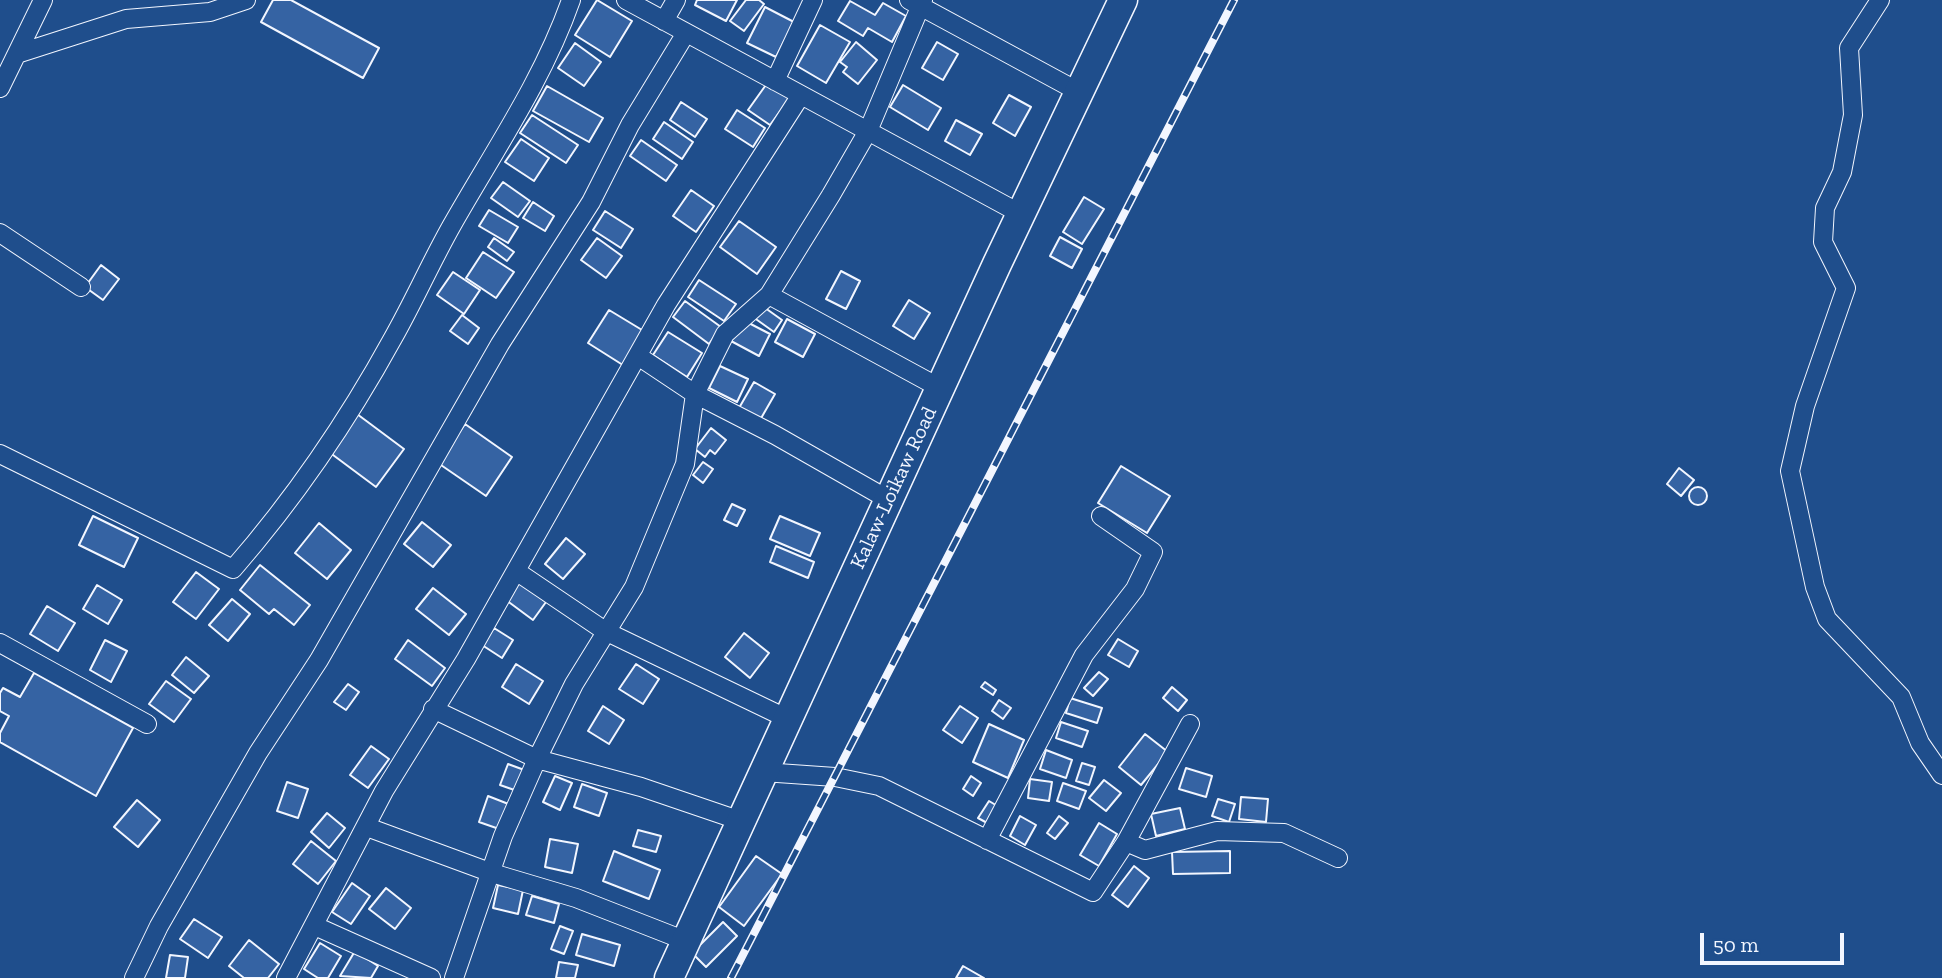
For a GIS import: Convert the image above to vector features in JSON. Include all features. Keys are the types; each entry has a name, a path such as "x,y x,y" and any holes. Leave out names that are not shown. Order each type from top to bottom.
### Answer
{"main road":[{"name":"Kalaw-Loikaw Road","path":"668,978 940,388 1123,0"}],"street":[{"path":"0,88 43,0"},
{"path":"17,54 126,19 210,12 246,0"},
{"path":"3,462 233,569 284,510 392,340 452,226 512,125 560,32 571,0"},
{"path":"626,0 1021,214"},
{"path":"664,21 676,0"},
{"path":"775,81 813,0"},
{"path":"1880,0 1849,48 1853,115 1842,172 1825,208 1824,242 1846,288 1805,406 1790,471 1815,587 1827,619 1901,697 1920,743 1942,775"},
{"path":"454,978 503,836 537,759 574,684 634,587 685,464 695,394 724,334 768,295 868,131 918,2 1079,92"},
{"path":"134,978 159,926 258,753 319,660 500,344 591,202 631,125 686,33"},
{"path":"286,978 384,791 516,571 666,306 801,95"},
{"path":"0,233 81,286"},
{"path":"768,295 940,388"},
{"path":"638,356 695,394 775,435 889,500"},
{"path":"987,840 1084,655 1136,589 1153,552 1101,516"},
{"path":"516,571 605,631 788,719"},
{"path":"0,643 147,724"},
{"path":"433,709 537,759 641,787 741,821"},
{"path":"764,772 835,777 879,786 1093,891 1126,842 1190,724"},
{"path":"367,827 492,873 576,898 686,941"},
{"path":"1126,842 1145,850 1217,831 1284,833 1338,858"},
{"path":"315,926 431,978"}],"building":[{"path":"273,0 291,0 379,48 363,78 261,22"},
{"path":"597,0 632,21 610,57 575,35"},
{"path":"697,0 737,0 726,21 695,5"},
{"path":"746,0 759,0 764,4 744,31 730,21"},
{"path":"850,1 875,15 883,3 906,16 892,42 868,28 863,36 838,21"},
{"path":"765,7 794,22 776,57 747,43"},
{"path":"820,25 850,42 826,83 797,66"},
{"path":"856,42 877,60 858,84 843,72 847,67 840,62"},
{"path":"937,42 958,54 943,80 922,68"},
{"path":"575,43 601,62 584,86 558,68"},
{"path":"768,82 790,98 770,125 748,110"},
{"path":"903,85 941,108 928,130 890,107"},
{"path":"547,86 603,118 589,142 533,111"},
{"path":"1009,95 1031,107 1015,136 993,123"},
{"path":"681,102 707,119 695,137 670,120"},
{"path":"737,110 765,128 753,147 725,129"},
{"path":"532,115 578,145 566,163 520,133"},
{"path":"956,120 982,134 970,155 945,141"},
{"path":"664,122 693,142 682,159 653,139"},
{"path":"521,139 549,158 534,181 505,162"},
{"path":"641,140 677,165 666,181 630,156"},
{"path":"503,182 530,201 518,217 491,198"},
{"path":"691,190 714,206 696,232 673,216"},
{"path":"1084,197 1104,209 1082,244 1063,232"},
{"path":"533,202 554,216 545,231 523,218"},
{"path":"489,210 518,227 508,243 479,226"},
{"path":"605,211 633,229 621,248 593,230"},
{"path":"739,221 776,247 757,274 720,247"},
{"path":"1060,237 1082,249 1072,268 1050,256"},
{"path":"494,238 514,252 507,261 488,247"},
{"path":"597,238 622,256 606,278 581,260"},
{"path":"483,252 514,272 496,298 466,278"},
{"path":"101,265 119,279 103,300 85,287"},
{"path":"841,271 860,281 846,309 826,299"},
{"path":"453,272 480,290 464,314 437,295"},
{"path":"699,280 736,304 724,321 688,297"},
{"path":"909,300 930,313 914,339 893,326"},
{"path":"685,301 721,327 709,344 673,317"},
{"path":"761,305 782,320 774,332 753,317"},
{"path":"609,310 647,333 626,367 588,343"},
{"path":"462,315 479,328 468,344 450,331"},
{"path":"787,319 815,334 803,357 775,342"},
{"path":"743,320 770,334 759,356 731,341"},
{"path":"668,332 702,353 687,377 653,355"},
{"path":"720,366 748,379 737,402 709,388"},
{"path":"754,382 775,394 760,420 739,408"},
{"path":"357,414 404,449 376,487 329,452"},
{"path":"465,424 512,457 486,496 438,463"},
{"path":"711,428 726,440 715,454 710,450 705,457 695,449"},
{"path":"703,462 713,469 703,483 693,475"},
{"path":"1121,466 1170,496 1147,533 1098,503"},
{"path":"1679,468 1694,480 1681,496 1667,484"},
{"path":"1694,487 1702,487 1707,496 1705,503 1694,505 1689,500 1689,492"},
{"path":"732,504 745,510 737,526 724,520"},
{"path":"93,516 138,538 124,567 79,545"},
{"path":"780,516 820,533 810,556 770,539"},
{"path":"422,522 451,545 433,567 404,544"},
{"path":"319,523 351,550 327,579 295,553"},
{"path":"566,538 585,554 563,579 545,564"},
{"path":"776,546 814,562 808,578 770,562"},
{"path":"260,565 310,605 294,625 274,609 269,614 240,590"},
{"path":"196,572 219,589 196,619 173,602"},
{"path":"520,582 546,602 533,620 506,600"},
{"path":"97,585 122,600 108,624 83,609"},
{"path":"433,588 466,614 449,635 416,609"},
{"path":"232,599 250,614 228,641 209,625"},
{"path":"47,606 75,623 58,651 30,634"},
{"path":"494,628 513,640 502,658 482,645"},
{"path":"744,633 769,653 750,678 725,657"},
{"path":"1118,639 1138,651 1129,667 1108,655"},
{"path":"105,640 127,651 111,682 90,670"},
{"path":"408,640 445,668 432,686 395,659"},
{"path":"186,657 209,676 194,693 172,675"},
{"path":"516,664 543,681 529,704 502,687"},
{"path":"636,664 659,679 643,704 619,689"},
{"path":"1099,672 1108,679 1093,696 1084,688"},
{"path":"34,673 133,728 96,796 0,742 0,733 9,716 0,711 0,693 3,688 20,697"},
{"path":"166,681 191,699 174,722 149,704"},
{"path":"985,682 996,690 993,695 981,687"},
{"path":"348,684 359,692 346,710 334,702"},
{"path":"1172,687 1187,700 1178,711 1163,698"},
{"path":"1070,698 1102,708 1097,723 1066,713"},
{"path":"999,700 1011,708 1003,719 992,711"},
{"path":"603,706 624,720 609,744 588,731"},
{"path":"960,706 978,718 962,743 943,730"},
{"path":"1061,722 1088,731 1082,747 1056,738"},
{"path":"989,724 1024,740 1008,778 973,762"},
{"path":"1145,734 1168,752 1141,785 1119,767"},
{"path":"371,746 389,759 368,788 350,775"},
{"path":"1046,750 1072,760 1066,778 1040,769"},
{"path":"1082,763 1095,767 1089,785 1076,781"},
{"path":"508,764 527,771 520,792 500,785"},
{"path":"1186,768 1212,776 1206,797 1179,789"},
{"path":"555,776 572,783 560,810 543,802"},
{"path":"971,776 981,783 973,796 963,789"},
{"path":"1030,779 1052,782 1049,801 1028,798"},
{"path":"1104,780 1121,793 1106,811 1089,798"},
{"path":"287,782 308,789 298,818 277,811"},
{"path":"1063,783 1086,791 1079,809 1057,801"},
{"path":"582,784 607,793 599,816 574,807"},
{"path":"488,796 511,805 502,830 479,822"},
{"path":"1241,797 1268,799 1266,822 1239,819"},
{"path":"1218,799 1235,804 1229,822 1212,816"},
{"path":"137,800 160,820 138,847 114,827"},
{"path":"989,801 999,807 989,824 978,818"},
{"path":"1180,808 1185,829 1156,836 1151,814"},
{"path":"327,813 345,828 329,848 311,832"},
{"path":"1020,816 1036,825 1025,845 1010,836"},
{"path":"1059,816 1068,823 1055,839 1047,833"},
{"path":"1099,823 1117,834 1099,866 1080,855"},
{"path":"638,830 661,836 656,852 633,846"},
{"path":"550,839 578,844 572,873 545,867"},
{"path":"311,841 336,861 318,884 293,864"},
{"path":"614,851 660,870 649,899 603,881"},
{"path":"1230,851 1230,873 1173,874 1172,852"},
{"path":"756,856 782,874 744,926 719,907"},
{"path":"1134,866 1149,878 1128,907 1112,895"},
{"path":"352,883 370,896 351,924 332,912"},
{"path":"498,885 523,890 518,914 493,908"},
{"path":"386,888 411,908 395,929 369,909"},
{"path":"532,896 559,904 554,923 526,915"},
{"path":"194,919 222,937 208,958 180,939"},
{"path":"723,922 737,936 706,967 692,953"},
{"path":"560,926 573,931 564,954 551,949"},
{"path":"582,934 620,945 614,966 576,955"},
{"path":"249,940 279,964 268,978 244,978 229,966"},
{"path":"320,943 341,956 328,978 318,978 304,969"},
{"path":"355,951 378,966 371,978 340,976"},
{"path":"170,955 188,957 185,978 166,978"},
{"path":"559,962 578,965 575,978 556,978"},
{"path":"963,966 984,978 956,978"}],"railway":[{"path":"731,978 1234,0"}]}
